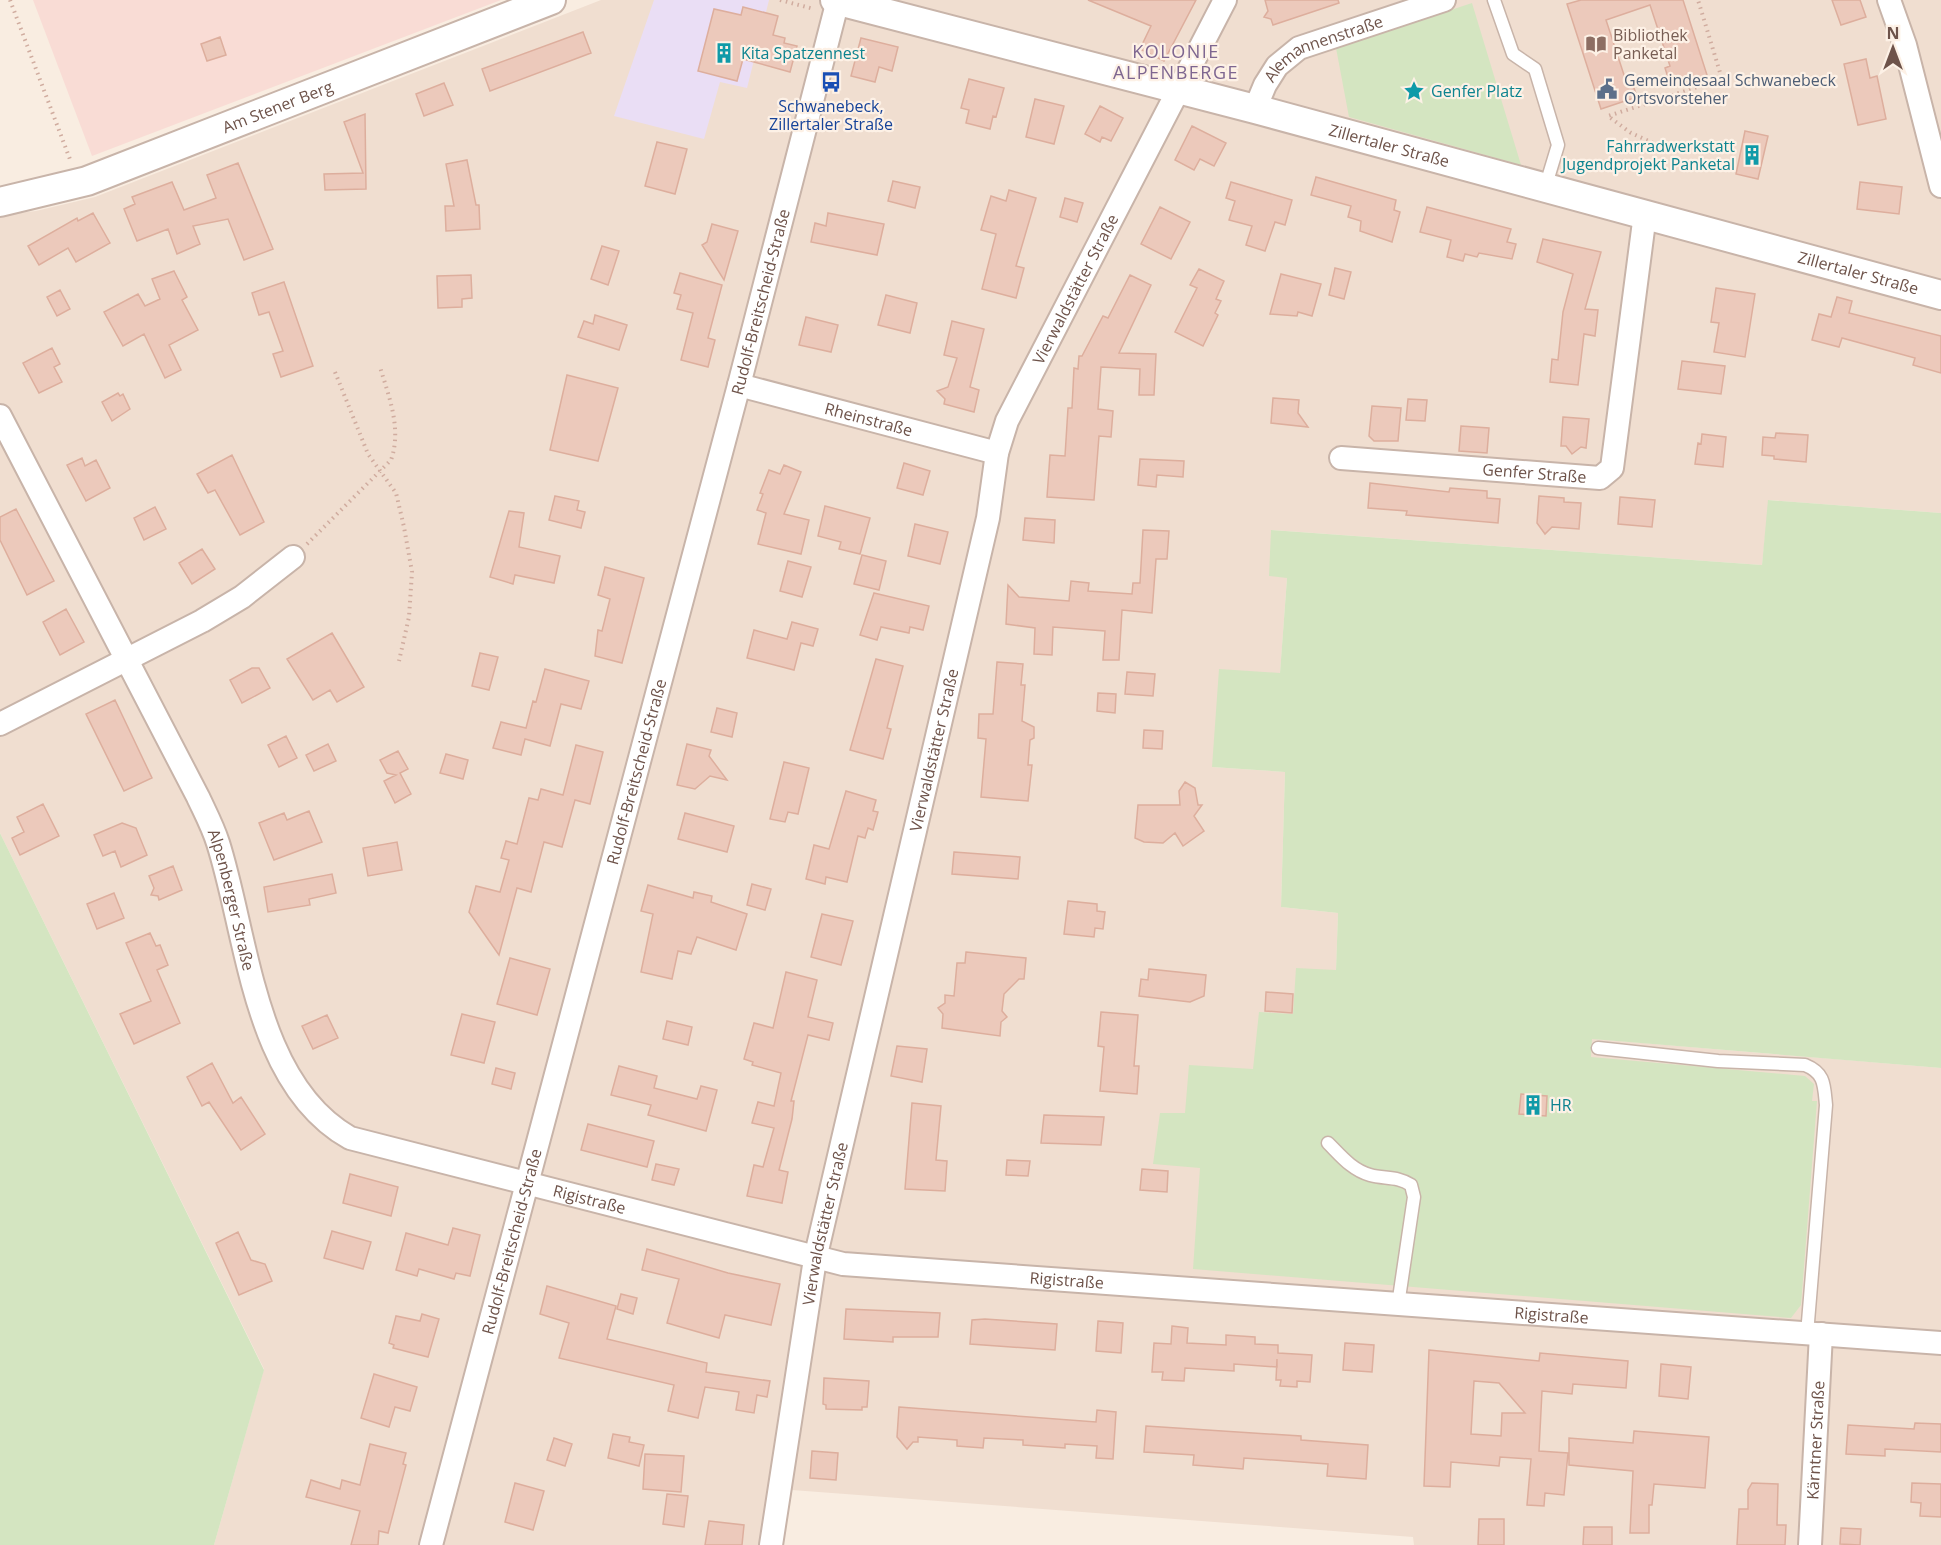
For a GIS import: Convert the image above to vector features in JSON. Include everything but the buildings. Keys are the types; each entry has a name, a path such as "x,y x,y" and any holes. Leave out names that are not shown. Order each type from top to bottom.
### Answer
{"street":[{"name":"Am Stener Berg","path":"0,202 80,184 551,0"},
{"name":"Zillertaler Straße","path":"837,0 1255,109 1941,295"},
{"name":"Rudolf-Breitscheid-Straße","path":"431,1545 739,385 837,0"},
{"name":"Vierwaldstätter Straße","path":"771,1545 815,1259 988,518 997,453 1007,421 1226,0"},
{"name":"Alemannenstraße","path":"1255,109 1277,66 1299,48 1444,0"},
{"path":"1888,0 1905,45 1941,186"},
{"name":"Genfer Straße","path":"1341,458 1600,478 1612,468 1645,214"},
{"name":"Rheinstraße","path":"739,385 997,453"},
{"name":"Alpenberger Straße","path":"0,416 128,659 198,797 218,843 272,1046 312,1107 341,1133"},
{"path":"0,724 128,659 242,597 293,557"},
{"name":"Rigistraße","path":"341,1133 350,1138 527,1185 815,1259 843,1264 1941,1343"},
{"name":"Kärntner Straße","path":"1810,1545 1814,1334"}],"lane":[{"path":"1494,0 1513,54 1535,69 1558,145 1545,188"},
{"path":"1598,1048 1718,1061 1805,1065 1818,1070 1824,1080 1826,1105 1814,1334"},
{"path":"1328,1143 1353,1168 1370,1175 1403,1180 1411,1185 1414,1197 1398,1305"}],"path":[{"path":"9,0 80,184"},
{"path":"1653,142 1631,133 1608,116 1722,79 1698,0"},
{"path":"293,557 392,460 397,443 393,409 380,367"},
{"path":"335,372 368,454 396,493 412,572 409,617 399,661"}],"shaded area":[{"path":"33,0 501,0 92,156"},
{"path":"601,0 1941,0 1941,513 1769,500 1762,565 1272,530 1287,578 1280,674 1212,767 1285,772 1281,907 1338,913 1336,971 1489,1030 1941,1068 1941,1545 1414,1545 1413,1537 792,1490 783,1545 214,1545 264,1369 0,833 0,215 36,211 95,197"},
{"path":"654,0 769,0 747,88 720,82 704,139 614,116"}],"green space":[{"path":"1472,3 1521,165 1349,117 1336,48"},
{"path":"1768,500 1941,513 1941,1068 1592,1039 1591,1057 1805,1076 1814,1084 1812,1101 1817,1101 1801,1305 1791,1318 1193,1269 1200,1168 1153,1164 1160,1113 1185,1113 1189,1065 1253,1069 1259,1012 1293,1014 1296,968 1336,970 1338,913 1281,907 1285,772 1212,767 1219,669 1280,673 1287,578 1269,576 1271,530 1762,565"},
{"path":"0,833 264,1370 214,1545 0,1545"}],"place":[{"name":"Bibliothek Panketal","path":"1596,44"},
{"name":"Kita Spatzennest","path":"724,53"},
{"name":"Schwanebeck, Zillertaler Straße","path":"831,82"},
{"name":"Gemeindesaal Schwanebeck Ortsvorsteher","path":"1607,89"},
{"name":"Genfer Platz","path":"1414,91"},
{"name":"Fahrradwerkstatt Jugendprojekt Panketal","path":"1752,155"},
{"name":"HR","path":"1533,1105"}],"district":[{"name":"KOLONIE ALPENBERGE","path":"1176,61"}]}
